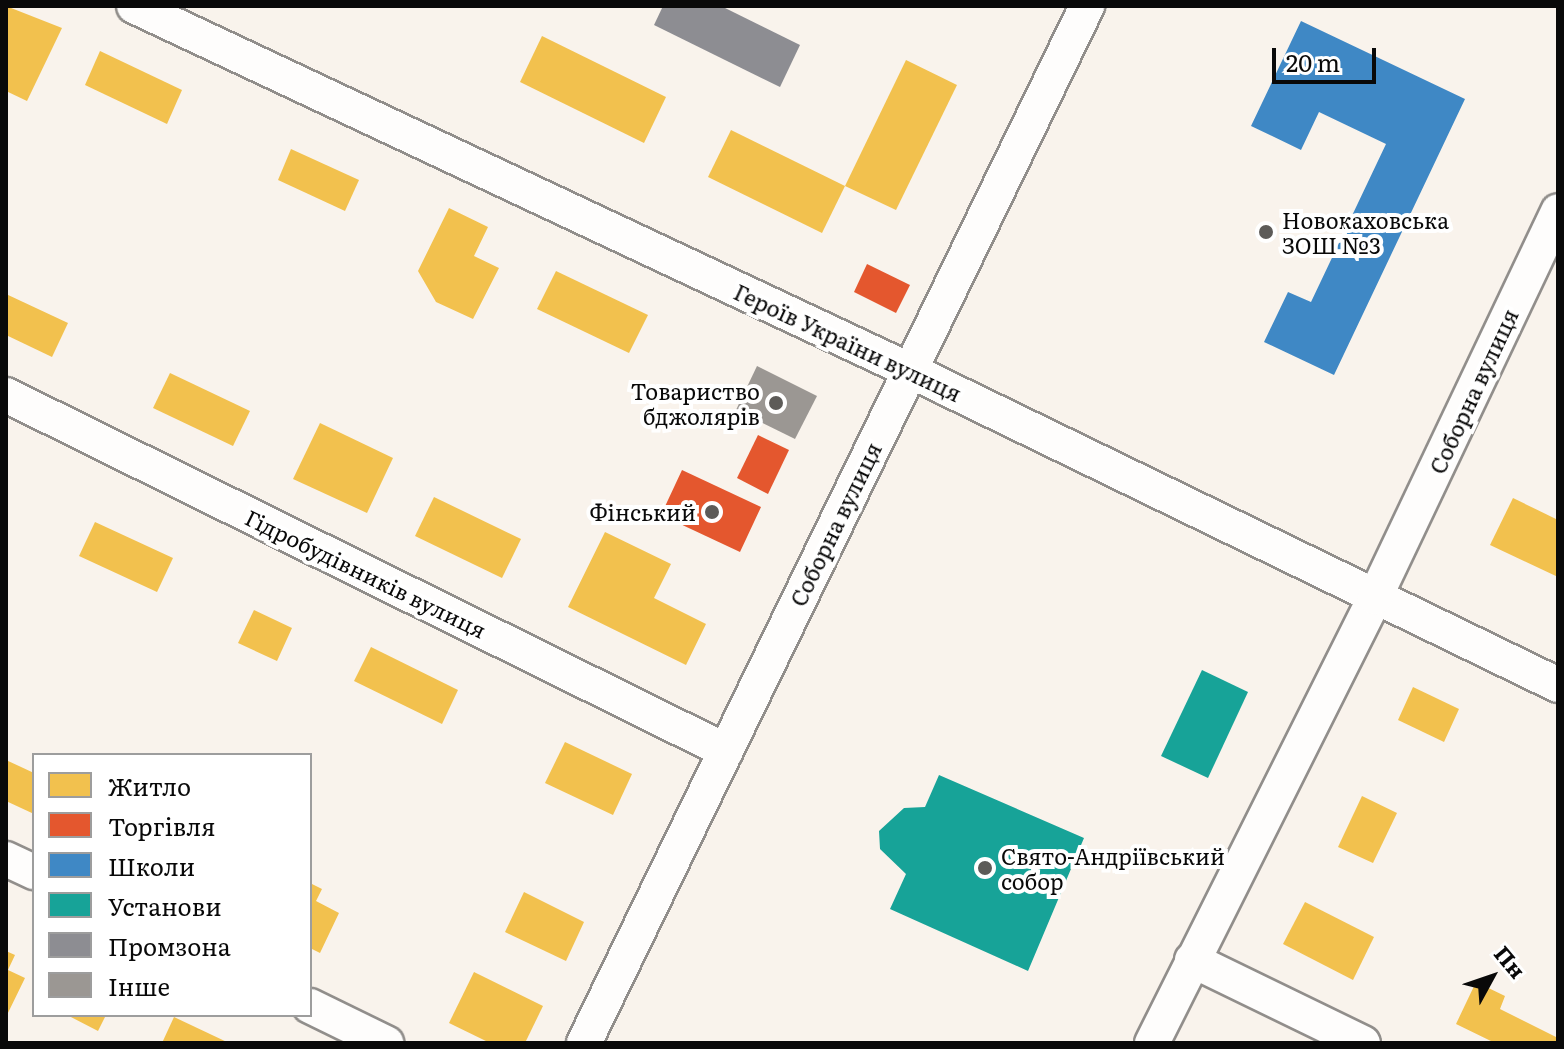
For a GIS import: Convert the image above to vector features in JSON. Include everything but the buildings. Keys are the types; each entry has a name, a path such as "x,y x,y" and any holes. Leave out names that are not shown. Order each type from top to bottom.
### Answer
{"street":[{"name":"Героїв України вулиця","path":"134,6 909,370 1558,685"},
{"name":"Соборна вулиця","path":"584,1043 1087,6"},
{"name":"Соборна вулиця","path":"1152,1043 1375,597 1558,211"},
{"name":"Гідробудівників вулиця","path":"6,395 726,751"},
{"path":"6,859 32,871"},
{"path":"1192,960 1363,1043"},
{"path":"312,1007 386,1043"}],"place":[{"name":"Новокаховська ЗОШ №3","path":"1266,232"},
{"name":"Товариство бджолярів","path":"776,403"},
{"name":"Фінський","path":"712,512"},
{"name":"Свято-Андріївський собор","path":"985,868"}]}
